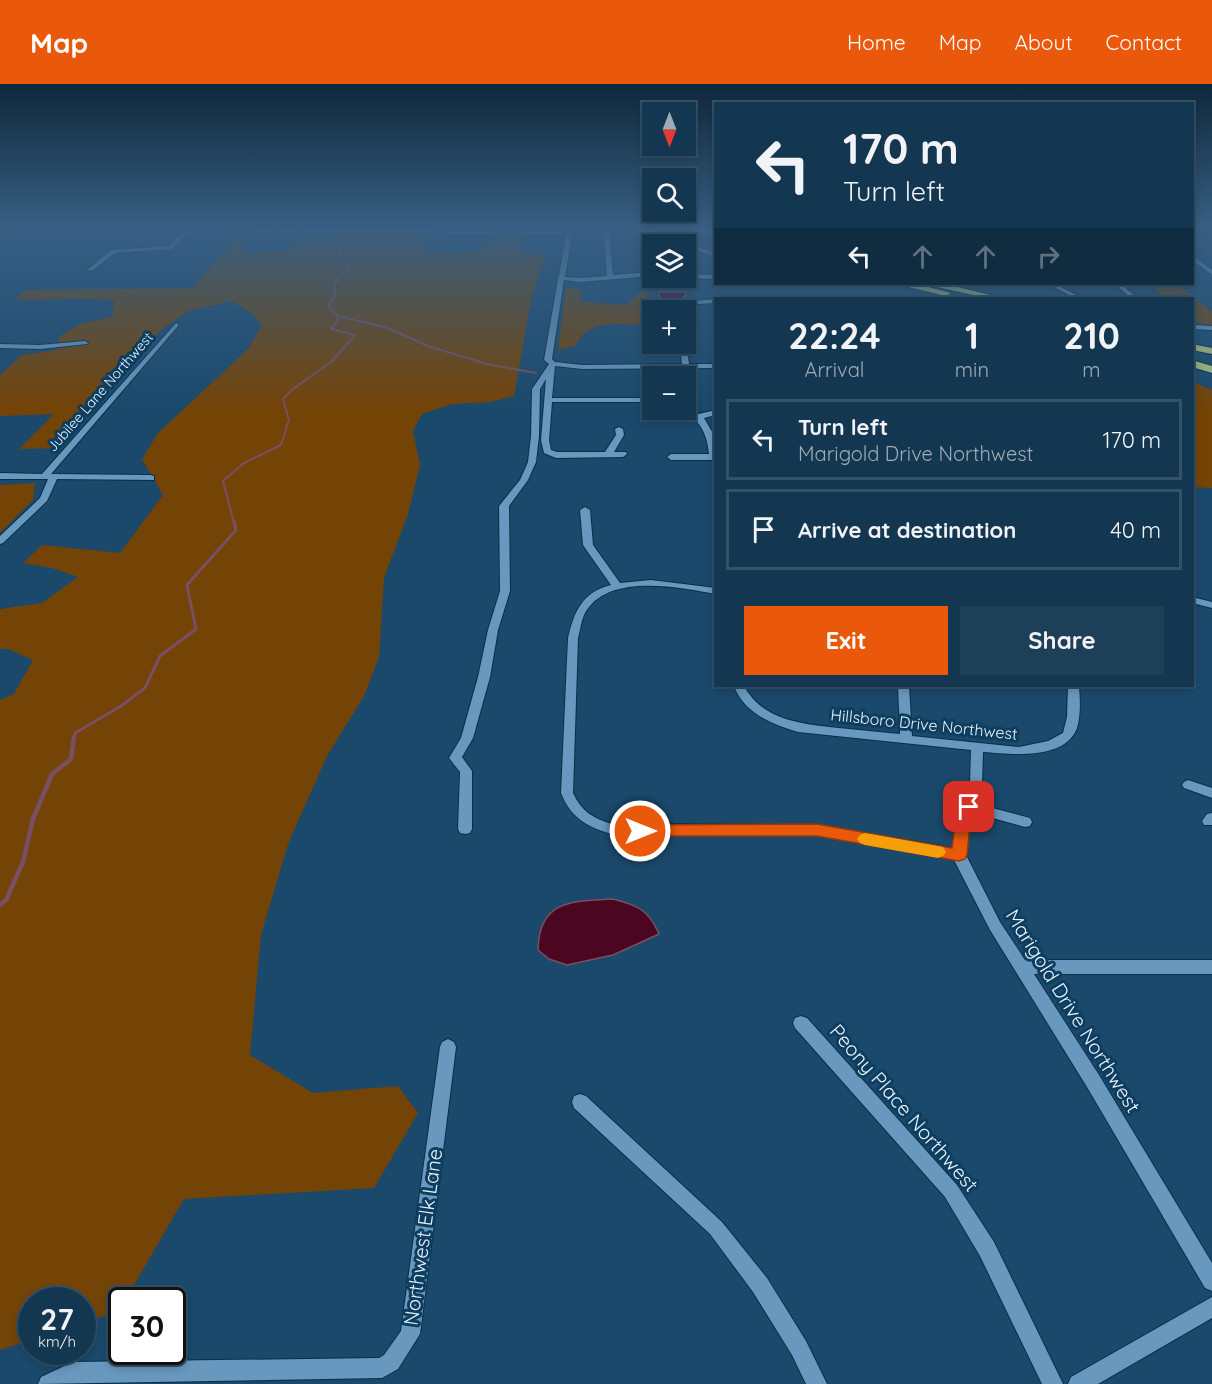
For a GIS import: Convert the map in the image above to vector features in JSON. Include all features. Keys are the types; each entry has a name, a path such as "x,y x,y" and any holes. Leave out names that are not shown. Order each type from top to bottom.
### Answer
{"highway":[{"path":"927,289 962,297"},
{"path":"956,289 994,297"},
{"path":"1194,338 1212,341"},
{"path":"1194,347 1212,351"},
{"path":"1194,356 1212,361"},
{"path":"1194,364 1212,370"}],"street":[{"path":"558,289 548,360 552,365 545,440 547,451 556,454 623,454"},
{"path":"1060,289 1077,297"},
{"path":"696,303 714,301"},
{"name":"Jubilee Lane Northwest","path":"0,542 44,499 49,476 176,325"},
{"path":"1194,327 1212,328"},
{"path":"0,346 40,347 85,343"},
{"path":"684,354 686,366"},
{"path":"552,365 642,366"},
{"path":"465,829 466,771 455,758 467,738 484,677 493,630 505,591 504,506 524,480 532,462 536,389 552,365"},
{"path":"696,366 714,366"},
{"path":"548,400 642,400"},
{"path":"698,417 714,413"},
{"path":"698,417 711,433 714,451"},
{"path":"608,454 620,435 618,429"},
{"path":"671,457 714,457"},
{"path":"0,476 151,478"},
{"path":"585,510 588,545 617,586"},
{"path":"714,591 661,581 642,581 617,586 590,600 576,618 567,793 577,813 593,824 612,830 817,830 959,855 963,824 976,784 977,747"},
{"path":"1194,600 1212,605"},
{"name":"Hillsboro Drive Northwest","path":"739,687 752,704 783,724 798,728 1019,751 1048,747 1064,739 1075,721 1074,687"},
{"path":"904,687 906,738"},
{"path":"1188,785 1212,793"},
{"path":"969,807 1025,822"},
{"name":"Marigold Drive Northwest","path":"959,855 995,926 1023,967 1212,1281"},
{"path":"1023,967 1212,967"},
{"name":"Peony Place Northwest","path":"801,1023 951,1191 987,1250 1053,1384"},
{"name":"Northwest Elk Lane","path":"48,1384 73,1372 382,1368 391,1362 410,1334 448,1047"},
{"path":"580,1102 716,1228 760,1285 799,1348 816,1384"},
{"path":"1078,1384 1212,1307"}],"shaded area":[{"path":"534,289 514,396 490,402 452,404 422,414 413,431 420,465 408,514 384,578 379,657 364,696 327,756 288,844 261,935 250,1055 313,1093 398,1086 418,1113 374,1188 184,1199 133,1287 108,1287 108,1314 96,1319 96,1287 18,1287 18,1344 0,1350 0,700 14,694 33,660 8,649 0,649 0,609 42,603 78,577 52,568 23,563 42,545 120,553 163,495 142,459 158,433 248,349 262,325 251,312 231,301 188,311 161,330 59,448 19,449 54,414 0,416 0,375 22,355 57,350 60,336 80,324 113,316 114,301 14,300 25,290"},
{"path":"566,289 580,290 581,302 626,305 638,294 649,291 650,300 642,300 642,325 598,326 582,336 576,345 558,350"},
{"path":"1156,289 1184,289 1194,297 1161,297"},
{"path":"659,292 685,292 686,295 681,300 660,300"},
{"path":"1194,297 1212,312 1212,325 1194,320"},
{"path":"1194,382 1212,390 1212,488 1194,487"},
{"path":"35,483 33,500 0,533 0,485"},
{"path":"613,899 641,910 651,919 659,934 613,955 567,965 549,959 538,950 544,921 551,912 560,906 572,903"}],"waterway":[{"path":"335,289 335,296 328,305 338,316"},
{"path":"234,523 223,481 244,463 281,445 289,420 283,399 293,389 331,362 355,335 331,329 337,322 338,316"},
{"path":"338,316 388,328 428,346 487,364 536,373"},
{"path":"74,739 75,733 121,706 145,688 160,656 196,629 187,585 236,530 234,521"},
{"path":"0,905 6,900 23,862 33,819 52,774 71,759 74,737"}],"slow traffic":[{"path":"865,839 938,852"}],"route":[{"path":"640,831 817,830 959,855 963,824 969,807"}]}
